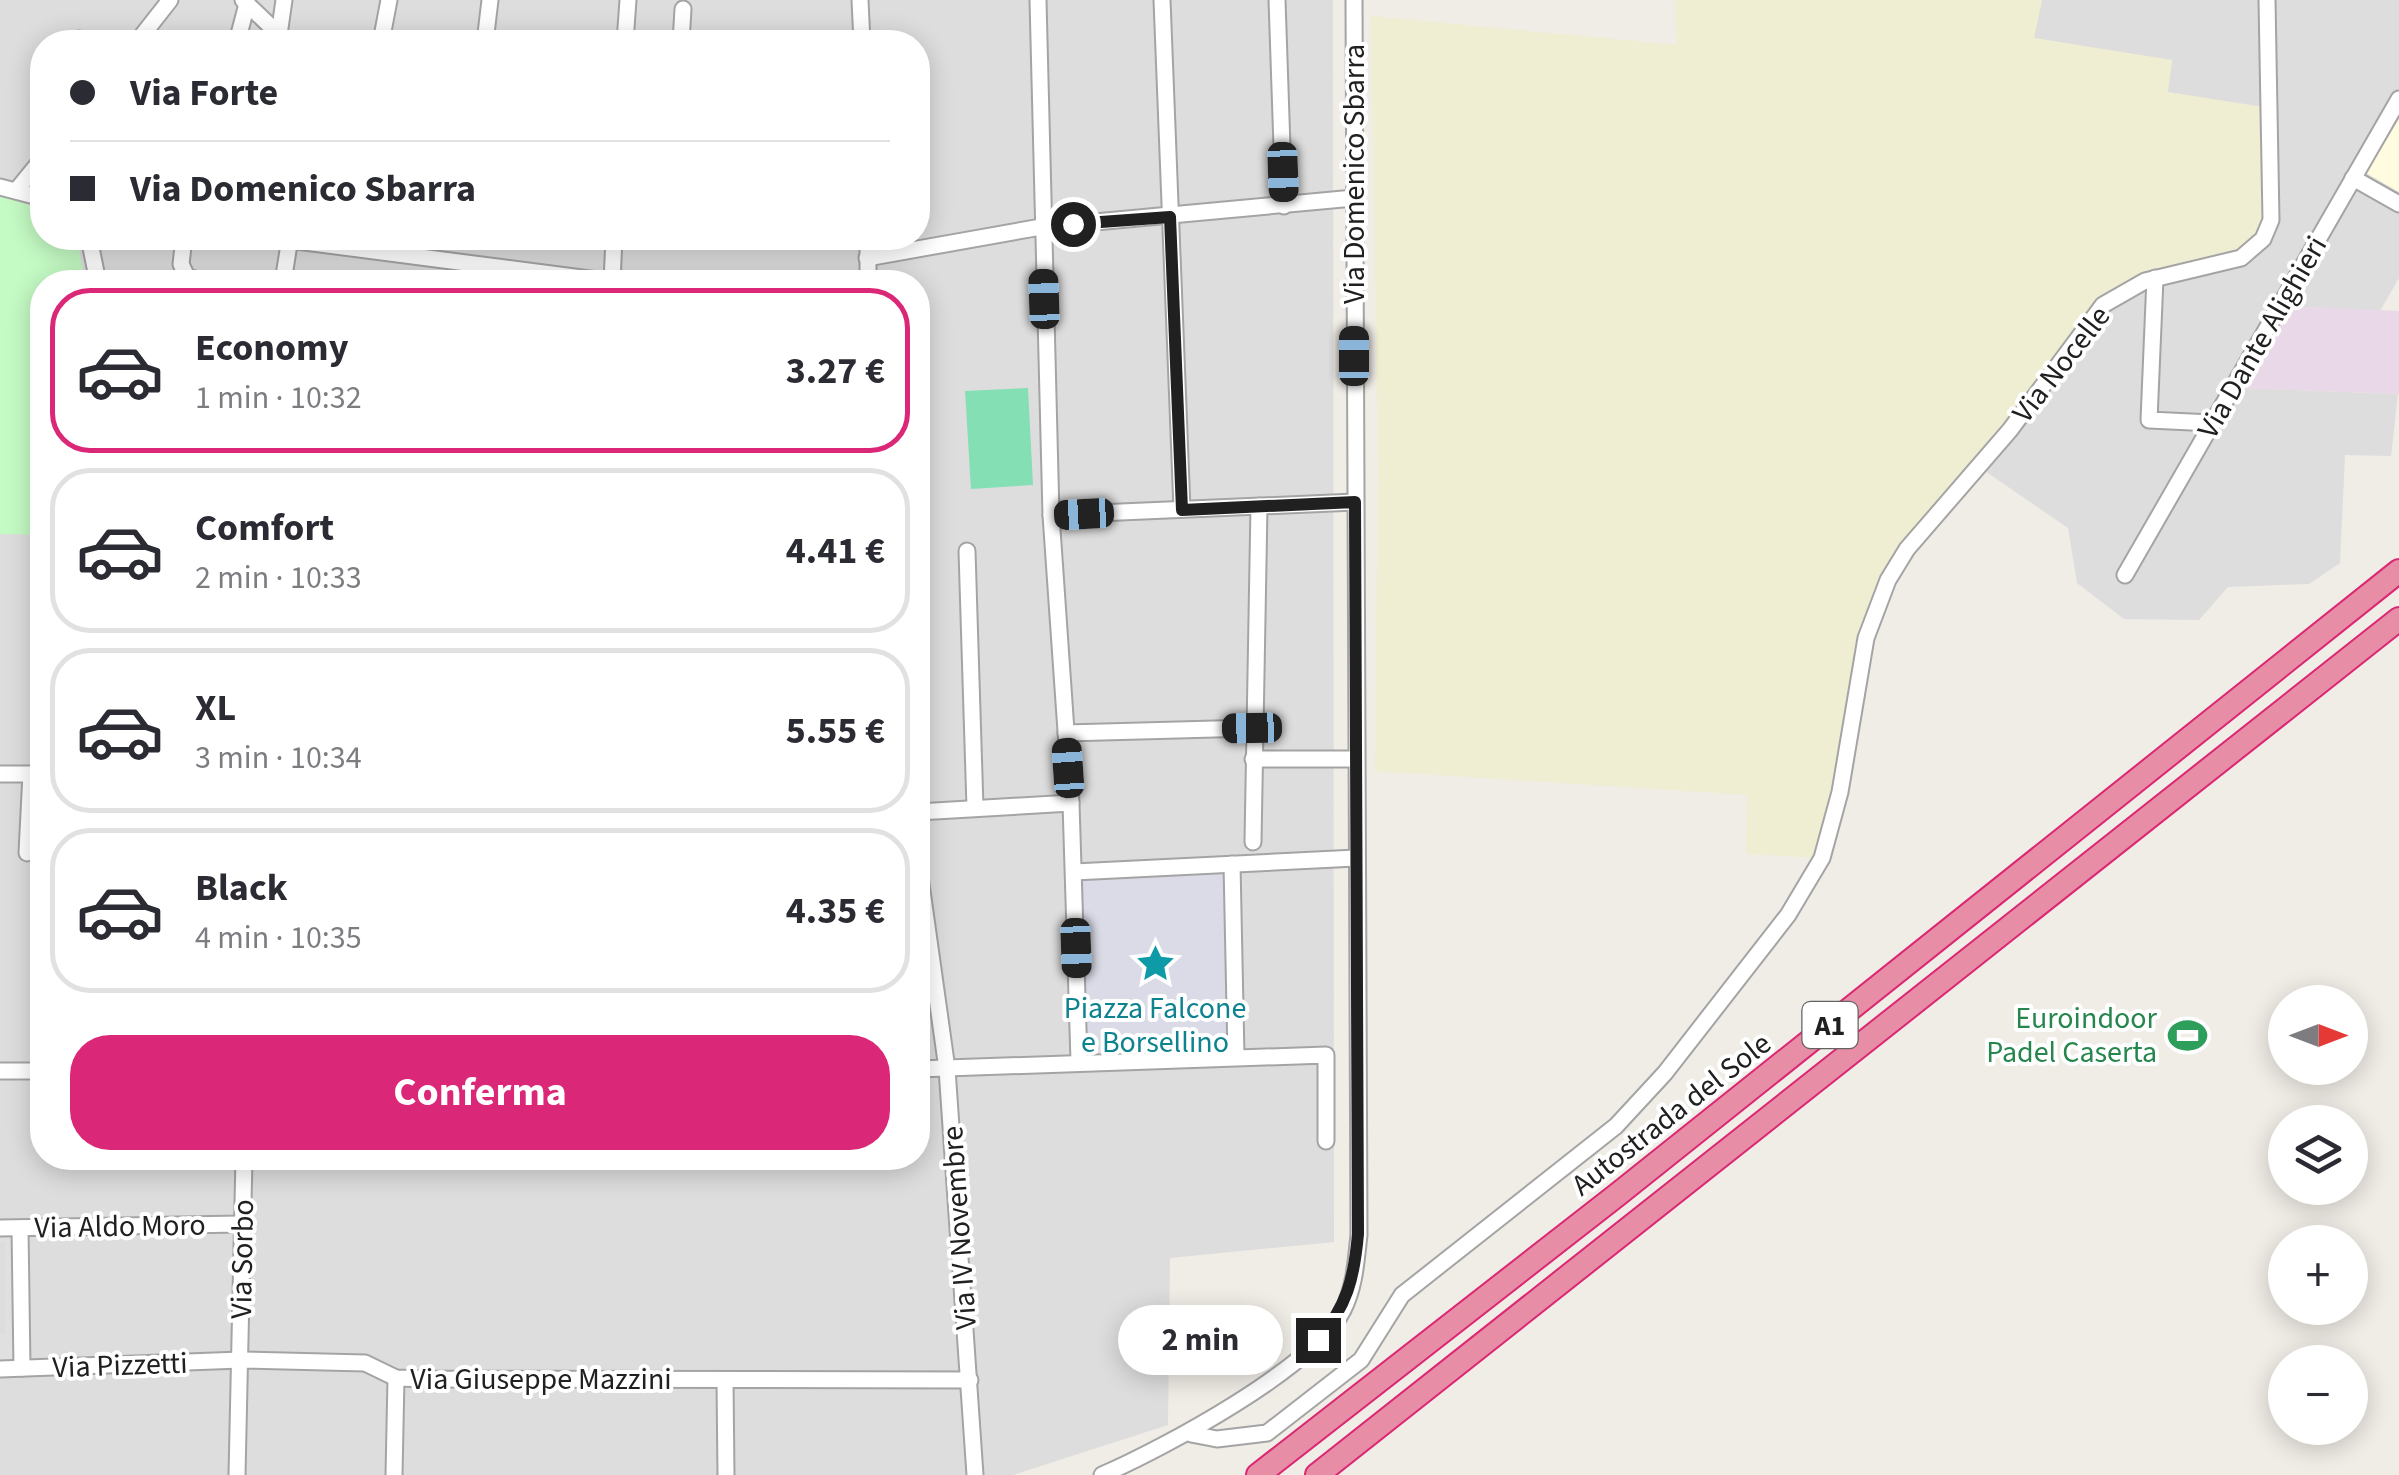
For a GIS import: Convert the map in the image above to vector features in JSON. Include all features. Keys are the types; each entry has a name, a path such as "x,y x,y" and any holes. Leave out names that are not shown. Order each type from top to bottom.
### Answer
{"highway":[{"name":"Autostrada del Sole","path":"1258,1475 1617,1195 2399,571"},
{"name":"A1","path":"1317,1475 2399,619"}],"street":[{"path":"146,30 170,0"},
{"path":"283,30 284,0"},
{"path":"383,30 389,0"},
{"path":"486,30 490,0"},
{"path":"627,30 628,0"},
{"path":"860,0 861,30"},
{"path":"1038,0 1041,227 1052,515 1071,803 1080,1062"},
{"path":"1162,0 1182,510"},
{"path":"1276,0 1284,206"},
{"name":"Via Domenico Sbarra","path":"1102,1475 1190,1434 1318,1340 1342,1313 1354,1280 1358,1234 1354,0"},
{"name":"Via Nocelle","path":"1190,1434 1218,1439 1267,1434 1361,1360 1402,1294 1616,1126 1664,1073 1788,915 1822,858 1840,792 1874,610 1915,538 1980,464 2103,305 2133,285 2241,258 2264,238 2271,220 2267,0"},
{"path":"245,2 274,30"},
{"path":"239,30 245,2"},
{"path":"682,30 683,9"},
{"name":"Via Dante Alighieri","path":"2124,575 2399,99"},
{"path":"8,189 30,170"},
{"path":"2353,178 2399,204"},
{"path":"930,247 1041,227 1354,198"},
{"path":"372,250 522,270"},
{"path":"868,250 868,270"},
{"path":"868,258 913,250"},
{"path":"2156,278 2149,420 2212,423"},
{"path":"1052,515 1355,502"},
{"path":"1253,842 1252,728 1259,506"},
{"path":"968,551 975,808"},
{"path":"1066,733 1252,728"},
{"path":"1253,759 1356,760"},
{"path":"0,774 30,774"},
{"path":"930,811 1071,803"},
{"path":"27,853 30,829"},
{"path":"1074,872 1356,858"},
{"path":"1232,864 1236,1057"},
{"name":"Via IV Novembre","path":"930,948 947,1069 975,1475"},
{"path":"930,1070 982,1064 1326,1055 1326,1141"},
{"path":"0,1071 30,1071"},
{"name":"Via Sorbo","path":"237,1475 243,1170"},
{"name":"Via Aldo Moro","path":"0,1228 241,1224"},
{"path":"20,1228 22,1368"},
{"name":"Via Giuseppe Mazzini","path":"241,1360 365,1363 396,1378 970,1380"},
{"name":"Via Pizzetti","path":"0,1368 241,1360"},
{"path":"394,1475 396,1378"},
{"path":"725,1380 726,1475"}],"shaded area":[{"path":"0,0 1333,0 1334,1242 1170,1258 1168,1425 1013,1475 0,1475"},
{"path":"2042,0 2399,0 2399,278 2380,311 2284,306 2238,388 2398,394 2391,456 2345,455 2340,563 2309,584 2228,587 2199,620 2124,619 2077,583 2068,528 1982,469 2167,92 2172,61 2033,38"},
{"path":"2399,119 2399,192 2366,173"},
{"path":"2284,306 2399,311 2399,394 2236,388"},
{"name":"Piazza Falcone e Borsellino","path":"1232,864 1236,1057 1079,1061 1074,872"},
{"path":"0,1228 20,1228 22,1368 0,1369 0,1334 5,1334 5,1242 0,1242"}],"green space":[{"path":"1675,0 2042,0 2034,38 2172,60 2168,92 2270,108 2271,220 2253,249 2119,293 1931,517 1874,610 1822,858 1746,854 1747,795 1375,771 1378,468 1371,16 1677,45"},
{"path":"0,196 30,205 30,250 79,250 83,270 30,270 30,535 0,534"},
{"path":"1028,388 1033,485 971,489 965,391"}],"place":[{"name":"Piazza Falcone e Borsellino","path":"1155,964"},
{"name":"Euroindoor Padel Caserta","path":"2187,1035"}],"route":[{"path":"1073,224 1170,217 1182,510 1355,502 1358,1234 1354,1280 1342,1313 1318,1340"}]}
